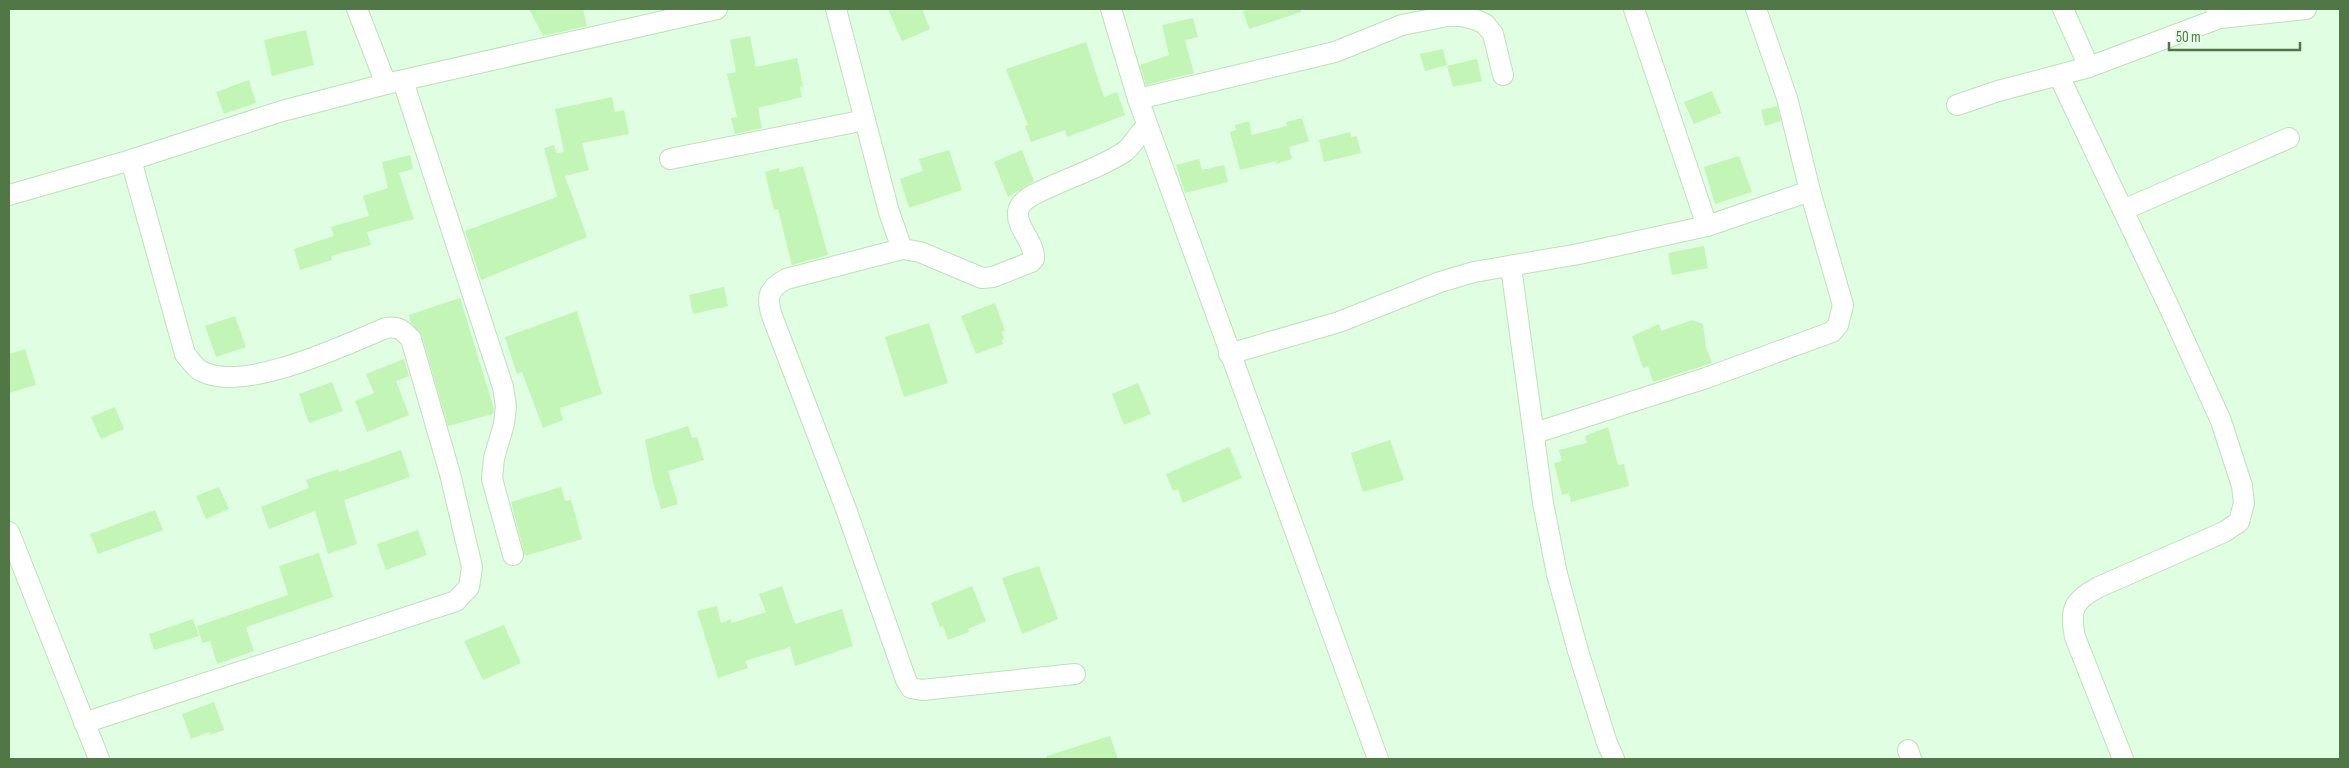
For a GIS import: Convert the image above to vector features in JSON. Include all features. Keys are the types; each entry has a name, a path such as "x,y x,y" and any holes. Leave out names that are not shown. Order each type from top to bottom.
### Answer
{"street":[{"path":"357,9 395,82 503,387 506,407 504,424 494,458 492,479 513,555"},
{"path":"9,195 131,160 282,111 395,82 717,9"},
{"path":"836,9 893,228 902,249"},
{"path":"1111,9 1138,99 1229,354 1378,759"},
{"path":"1634,9 1706,226"},
{"path":"1534,433 1706,378 1832,332 1838,324 1844,305 1810,191 1787,98 1756,9"},
{"path":"2063,9 2089,68"},
{"path":"1957,105 1998,91 2089,68 2218,13 2306,9"},
{"path":"1138,99 1335,52 1402,25 1447,16 1462,16 1474,19 1490,28 1494,34 1502,75"},
{"path":"2059,76 2220,421 2242,486 2244,503 2243,513 2239,522 2224,532 2099,587 2084,595 2075,605 2072,612 2075,637 2123,759"},
{"path":"670,159 865,120"},
{"path":"1075,674 922,690 911,688 906,680 846,509 768,304 770,293 775,285 786,279 902,249 920,252 982,278 993,277 1031,262 1034,259 1034,252 1019,220 1018,212 1020,206 1036,194 1122,153 1136,136 1148,127"},
{"path":"2123,210 2289,138"},
{"path":"84,723 456,602 469,587 472,567 450,474 411,339 405,332 395,327 386,328 308,360 278,370 246,376 215,376 201,371 185,354 131,160"},
{"path":"1229,354 1339,322 1440,282 1474,272 1512,266 1706,226 1810,191"},
{"path":"1512,266 1543,502 1556,574 1584,669 1614,759"},
{"path":"9,532 99,759"}],"building":[{"path":"529,9 583,9 587,26 543,36"},
{"path":"888,9 922,9 930,29 902,41"},
{"path":"1252,9 1301,9 1301,12 1249,29 1243,11"},
{"path":"1193,18 1198,37 1185,40 1194,73 1146,85 1140,65 1169,55 1162,25"},
{"path":"306,30 314,65 272,76 264,40"},
{"path":"750,36 756,67 797,58 803,86 800,87 802,97 758,108 762,128 735,134 731,118 737,117 727,74 736,72 730,40"},
{"path":"1086,42 1104,97 1117,92 1125,115 1067,137 1065,130 1031,142 1025,126 1028,125 1006,69"},
{"path":"1443,49 1447,65 1425,71 1420,54"},
{"path":"1477,59 1482,81 1453,87 1447,66"},
{"path":"249,80 256,103 224,114 216,92"},
{"path":"1712,91 1721,113 1694,124 1684,102"},
{"path":"612,97 615,112 624,110 629,134 582,143 589,170 565,176 587,237 481,280 465,231 557,197 544,148 554,145 557,153 564,152 555,109"},
{"path":"1777,106 1781,121 1765,126 1761,110"},
{"path":"1302,118 1309,141 1289,147 1292,159 1276,164 1276,161 1240,170 1230,132 1236,130 1235,125 1249,121 1252,135 1287,126 1286,122"},
{"path":"1350,132 1351,137 1357,136 1361,153 1324,162 1319,140"},
{"path":"949,150 962,190 909,208 900,179 923,171 919,159"},
{"path":"1022,150 1034,181 1008,197 994,162"},
{"path":"410,155 413,169 399,173 414,219 367,232 371,245 331,256 332,260 300,270 294,249 334,236 331,227 369,216 363,196 388,188 382,162"},
{"path":"1739,156 1752,192 1715,204 1704,167"},
{"path":"1199,159 1202,170 1224,165 1228,182 1185,193 1176,165"},
{"path":"803,166 828,255 792,265 778,209 774,210 765,172 779,168 780,172"},
{"path":"1704,246 1708,268 1672,275 1668,253"},
{"path":"724,287 728,306 693,314 689,295"},
{"path":"460,298 494,409 493,414 448,426 422,336 411,323 409,315"},
{"path":"995,303 1005,331 1002,332 1003,344 976,354 961,316"},
{"path":"577,311 602,394 560,408 563,420 543,428 522,372 517,374 505,337"},
{"path":"235,316 246,347 216,357 205,326"},
{"path":"1692,320 1703,324 1706,347 1712,363 1653,382 1648,366 1643,368 1632,336 1659,324 1661,331"},
{"path":"929,323 948,383 904,397 885,337"},
{"path":"25,349 36,385 9,393 9,354"},
{"path":"404,359 409,376 396,381 409,415 367,432 355,401 374,393 366,374"},
{"path":"332,382 343,411 309,423 299,394"},
{"path":"1138,383 1151,414 1124,425 1112,394"},
{"path":"115,407 124,429 101,439 91,417"},
{"path":"688,426 692,438 697,437 704,460 668,471 678,504 661,509 653,482 645,440"},
{"path":"1608,427 1618,465 1624,464 1629,486 1571,502 1569,493 1562,495 1554,463 1562,461 1559,450 1587,443 1585,436"},
{"path":"1390,440 1404,480 1363,492 1351,453"},
{"path":"1229,447 1242,478 1183,503 1178,489 1173,491 1166,474"},
{"path":"401,450 410,477 344,500 357,544 328,554 315,511 269,529 261,507 309,488 306,480 338,469 339,472"},
{"path":"219,487 229,509 206,519 196,496"},
{"path":"561,487 565,501 571,500 582,539 525,556 511,502"},
{"path":"155,510 163,530 98,554 90,534"},
{"path":"418,530 427,555 386,570 377,544"},
{"path":"319,553 333,597 246,627 254,651 217,664 210,641 202,643 197,626 288,595 279,566"},
{"path":"1039,566 1058,619 1022,634 1002,578"},
{"path":"782,586 795,624 842,609 853,646 795,666 790,647 745,661 748,668 718,678 697,611 717,606 721,623 731,619 732,623 766,612 759,594"},
{"path":"972,586 986,621 968,629 969,632 948,640 943,626 940,627 931,603"},
{"path":"193,619 199,636 154,650 149,634"},
{"path":"504,625 521,663 483,680 464,641"},
{"path":"214,702 224,730 210,735 209,732 191,739 182,714"},
{"path":"1110,736 1118,759 1047,759 1047,756"}]}
